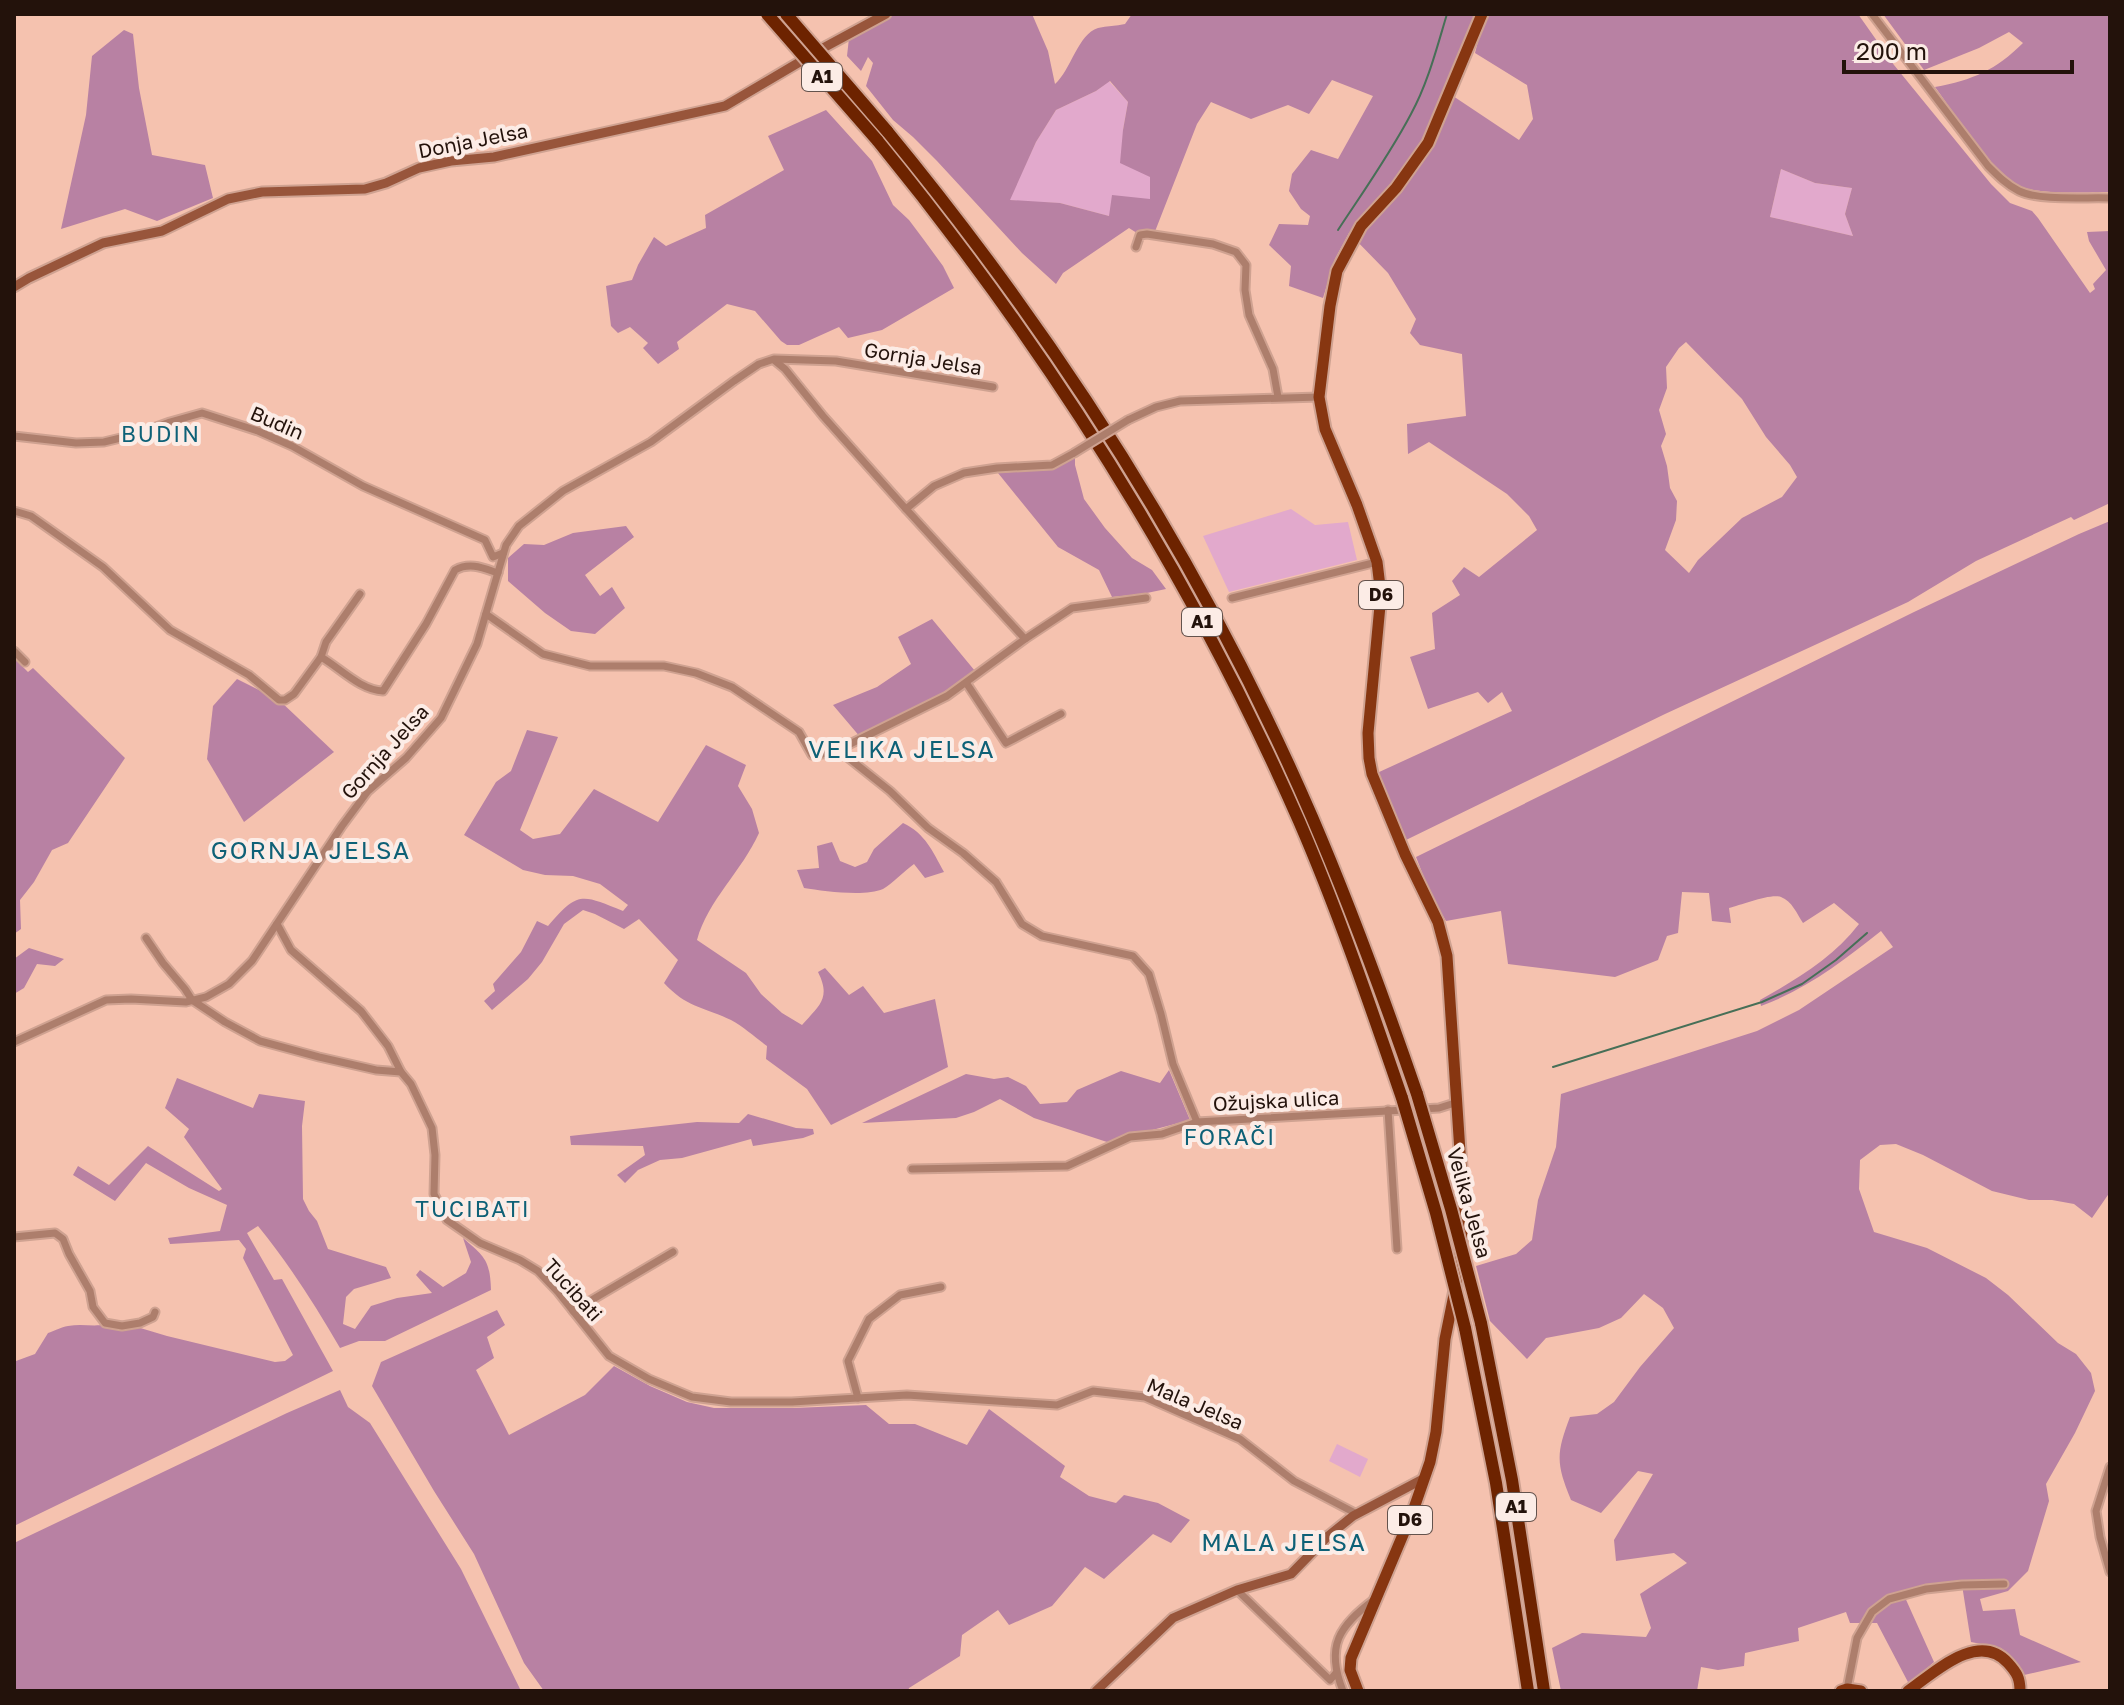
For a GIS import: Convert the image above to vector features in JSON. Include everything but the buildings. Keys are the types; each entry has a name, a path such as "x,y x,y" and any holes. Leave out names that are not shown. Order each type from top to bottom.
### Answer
{"highway":[{"name":"Velika Jelsa","path":"767,14 877,140 975,264 1050,371 1106,456 1187,593 1299,821 1354,959 1402,1098 1436,1213 1465,1328 1496,1483 1528,1691"},
{"name":"Velika Jelsa","path":"786,14 887,131 965,229 1057,355 1186,562 1312,816 1368,953 1417,1094 1451,1209 1481,1323 1512,1480 1544,1691"}],"main road":[{"name":"Donja Jelsa","path":"14,287 103,243 162,231 228,199 262,192 365,189 419,168 494,157 725,106 886,14"},
{"name":"D6","path":"1358,1691 1350,1670 1351,1658 1413,1511 1430,1462 1445,1339 1458,1275 1464,1212 1450,975 1444,940 1378,791 1369,758 1370,707 1381,595 1377,562 1325,429 1319,397 1337,271 1361,226 1396,188 1428,143 1482,14"},
{"path":"1096,1691 1173,1618 1237,1590 1291,1574 1327,1537 1357,1514 1423,1479"},
{"path":"1908,1691 1957,1657 1979,1650 2001,1656 2019,1676 2020,1691"},
{"path":"1844,1690 1861,1691"}],"street":[{"path":"1872,14 1988,166 2009,186 2035,196 2110,198"},
{"path":"1136,247 1140,235 1147,234 1213,244 1236,252 1246,265 1245,290 1249,315 1273,369 1278,397"},
{"path":"774,359 1025,639"},
{"name":"Gornja Jelsa","path":"14,1042 106,1000 186,1002 206,997 229,984 252,961 368,791 406,758 441,718 477,644 506,545 519,526 563,491 651,442 759,364 774,359 836,361 993,387"},
{"path":"906,509 934,486 964,473 1052,465 1156,407 1180,401 1319,397"},
{"name":"Budin","path":"14,436 76,443 104,442 202,413 292,446 363,486 485,540 493,557 503,553"},
{"path":"14,511 31,516 103,567 170,630 249,675 279,700 294,694 360,594"},
{"path":"1232,598 1377,562"},
{"path":"321,657 355,681 373,690 383,691 426,624 455,570 464,565 498,573"},
{"path":"486,614 543,654 590,666 664,666 696,673 732,687 799,732 812,755 841,752 850,744 947,696 1072,608 1146,598"},
{"path":"14,651 25,662"},
{"path":"967,684 1006,743 1061,714"},
{"path":"841,752 996,882 1022,924 1042,936 1133,956 1149,974 1173,1064 1197,1122"},
{"name":"Tucibati","path":"277,924 291,950 361,1011 388,1046 411,1084 432,1128 434,1194 447,1220 480,1243 538,1271 609,1356 649,1379 692,1397 731,1402 792,1402 907,1395"},
{"path":"146,938 192,1000 260,1041 376,1070 401,1072"},
{"name":"Ožujska ulica","path":"912,1169 1067,1166 1130,1137 1162,1134 1197,1122 1439,1108 1458,1102"},
{"path":"1388,1110 1397,1249"},
{"path":"14,1237 55,1233 63,1239 90,1291 93,1307 105,1323 122,1326 140,1323 153,1317 155,1312"},
{"path":"573,1311 673,1252"},
{"path":"858,1398 848,1361 869,1319 900,1295 941,1287"},
{"name":"Mala Jelsa","path":"907,1395 1057,1405 1093,1391 1145,1397 1240,1439 1294,1481 1357,1514"},
{"path":"2110,1467 2096,1511 2110,1572"},
{"path":"1844,1690 1857,1638 1872,1612 1889,1599 1926,1589 2004,1584"},
{"path":"1237,1590 1330,1680 1336,1673"},
{"path":"1343,1691 1336,1673 1335,1643 1352,1616 1378,1596"}],"shaded area":[{"path":"893,14 1032,14 1048,51 1055,84 1085,37 1098,28 1125,24 1132,14 1474,14 1471,34 1447,92 1519,140 1533,119 1527,85 1475,53 1485,14 1858,14 1894,65 1991,184 2010,203 2032,211 2038,218 2090,293 2095,289 2093,284 2106,270 2087,232 2110,231 2110,503 2074,520 2071,517 1976,561 1908,602 1665,714 1406,840 1377,773 1512,711 1502,692 1488,703 1478,692 1428,709 1410,657 1435,649 1432,613 1460,595 1452,581 1464,567 1479,577 1537,530 1529,516 1507,494 1429,442 1408,454 1407,424 1466,416 1462,354 1420,345 1410,333 1416,319 1388,273 1349,233 1335,259 1323,298 1289,286 1291,266 1269,245 1279,224 1308,225 1310,216 1289,191 1292,174 1311,150 1338,159 1373,96 1332,80 1309,114 1288,105 1251,119 1211,102 1197,124 1154,234 1140,235 1129,228 1063,273 1056,284 893,120 866,86 873,63 868,57 861,71 847,56 849,38","holes":["1110,81 1128,102 1120,163 1150,177 1150,199 1112,195 1109,216 1060,203 1010,200 1036,142 1056,110","1781,169 1815,183 1852,188 1845,214 1853,236 1770,217","1686,342 1742,399 1797,477 1782,497 1742,518 1698,560 1689,573 1665,550 1676,520 1677,501 1670,488 1661,446 1666,434 1659,410 1667,388 1666,367"]},
{"path":"1883,14 2110,14 2110,192 2031,190 2010,180 1987,157 1935,87 1972,77 2003,60 2023,43 2009,32 1924,70"},
{"path":"124,30 133,34 139,88 152,155 205,165 213,198 157,221 125,209 61,229 86,115 92,56"},
{"path":"1109,81 1128,102 1123,130 1150,177 1150,199 1109,216 1060,203 1009,200 1036,142 1056,110 1096,91"},
{"path":"826,110 872,161 893,205 924,240 954,288 882,330 848,338 839,327 799,345 787,345 781,341 755,311 727,304 677,342 679,349 658,364 643,348 648,343 630,327 618,333 611,326 606,286 632,280 654,237 666,246 706,228 705,215 784,170 768,136"},
{"path":"1781,169 1815,183 1852,188 1845,214 1853,236 1770,217"},
{"path":"1075,457 1084,499 1132,558 1152,570 1166,589 1112,597 1099,570 1058,547 998,473 1054,469"},
{"path":"1291,509 1315,525 1348,522 1357,560 1229,592 1203,536"},
{"path":"2110,521 2110,1192 2092,1218 2074,1204 2029,1200 1992,1191 1896,1144 1880,1145 1860,1160 1859,1189 1874,1232 1927,1248 1986,1278 2058,1343 2076,1354 2091,1373 2095,1391 2046,1484 2049,1501 2028,1571 2008,1591 1980,1599 1983,1611 2015,1609 2020,1635 2081,1662 2024,1675 2001,1648 1971,1642 1962,1585 1903,1593 1934,1662 1909,1684 1877,1623 1850,1623 1846,1612 1798,1628 1799,1641 1745,1653 1744,1666 1718,1670 1701,1667 1697,1691 1561,1691 1552,1648 1582,1633 1646,1637 1651,1628 1640,1594 1687,1563 1674,1553 1616,1561 1614,1540 1653,1474 1638,1471 1601,1513 1571,1500 1560,1467 1562,1440 1570,1417 1597,1414 1614,1402 1674,1328 1663,1308 1644,1294 1621,1318 1599,1328 1546,1338 1527,1359 1490,1321 1476,1266 1516,1254 1532,1240 1538,1200 1556,1147 1561,1094 1757,1031 1799,1010 1893,947 1881,931 1809,983 1761,1006 1760,1000 1826,957 1859,924 1834,903 1803,923 1788,901 1776,896 1729,908 1731,923 1712,921 1709,893 1682,892 1678,933 1667,936 1658,960 1615,977 1508,964 1501,911 1446,921 1432,898 1416,857 1914,612"},
{"path":"626,526 634,537 585,575 600,596 612,587 625,608 595,634 571,631 508,581 508,558 524,544 544,545 573,533"},
{"path":"932,619 975,671 941,694 861,738 833,705 877,687 911,664 898,637"},
{"path":"14,658 28,672 33,668 125,758 68,843 52,850 20,900 21,929 14,934"},
{"path":"237,679 279,700 334,752 244,822 207,759 213,706"},
{"path":"527,730 558,737 520,830 533,839 560,834 594,789 658,822 706,745 746,765 738,786 752,809 759,833 709,912 697,940 746,973 761,994 782,1013 802,1025 822,1001 824,988 818,972 825,968 849,995 863,986 884,1013 935,999 948,1067 831,1125 807,1089 766,1059 767,1046 731,1020 680,998 664,983 678,960 639,919 624,929 583,910 564,924 542,962 528,979 492,1010 484,1001 495,991 493,984 521,952 537,921 548,926 566,906 581,899 598,901 623,911 628,905 600,884 573,876 523,870 464,835 496,782 511,771"},
{"path":"903,823 923,838 944,872 925,878 914,864 883,889 866,893 804,888 797,870 819,868 817,846 832,842 840,861 855,867 867,862 874,849"},
{"path":"29,948 64,959 55,966 37,964 24,988 14,994 14,959"},
{"path":"1169,1070 1190,1120 1107,1142 1034,1118 1000,1099 956,1118 862,1123 966,1074 994,1079 1008,1077 1026,1086 1040,1104 1067,1102 1077,1090 1121,1071 1160,1083"},
{"path":"177,1078 253,1108 259,1094 305,1101 302,1126 303,1199 317,1221 328,1249 386,1267 391,1278 354,1289 346,1297 343,1324 355,1329 371,1306 397,1298 432,1293 416,1275 420,1270 443,1287 466,1273 471,1262 463,1238 485,1260 491,1290 385,1341 359,1341 340,1348 301,1285 258,1226 247,1233 274,1280 282,1279 333,1371 14,1526 14,1360 35,1354 48,1333 68,1326 105,1325 117,1321 275,1362 285,1361 293,1355 243,1258 246,1249 239,1240 170,1244 168,1238 220,1231 227,1205 189,1188 146,1163 115,1201 73,1175 78,1166 109,1185 148,1146 219,1191 222,1189 184,1137 189,1129 165,1108"},
{"path":"748,1114 796,1128 813,1129 814,1134 753,1146 751,1139 682,1158 660,1160 638,1170 625,1183 617,1175 645,1155 643,1146 571,1145 570,1136 697,1122 739,1123"},
{"path":"497,1310 505,1325 487,1337 494,1358 476,1370 509,1435 585,1395 614,1366 687,1402 714,1408 866,1405 889,1424 915,1424 967,1445 989,1409 1065,1466 1060,1477 1089,1496 1116,1503 1124,1495 1158,1503 1190,1520 1171,1543 1153,1534 1104,1579 1085,1567 1052,1606 1009,1625 998,1610 962,1635 960,1656 908,1691 544,1691 524,1663 474,1554 372,1386 381,1362"},
{"path":"340,1390 348,1407 370,1423 461,1569 521,1691 14,1691 14,1543"},
{"path":"1337,1444 1368,1459 1360,1477 1329,1461"}],"waterway":[{"path":"1338,230 1417,102 1447,14"},
{"path":"1553,1067 1762,1002 1802,984 1867,933"}],"district":[{"name":"BUDIN","path":"161,434"},
{"name":"VELIKA JELSA","path":"902,750"},
{"name":"GORNJA JELSA","path":"311,851"},
{"name":"FORAČI","path":"1230,1137"},
{"name":"TUCIBATI","path":"473,1209"},
{"name":"MALA JELSA","path":"1284,1543"}]}
